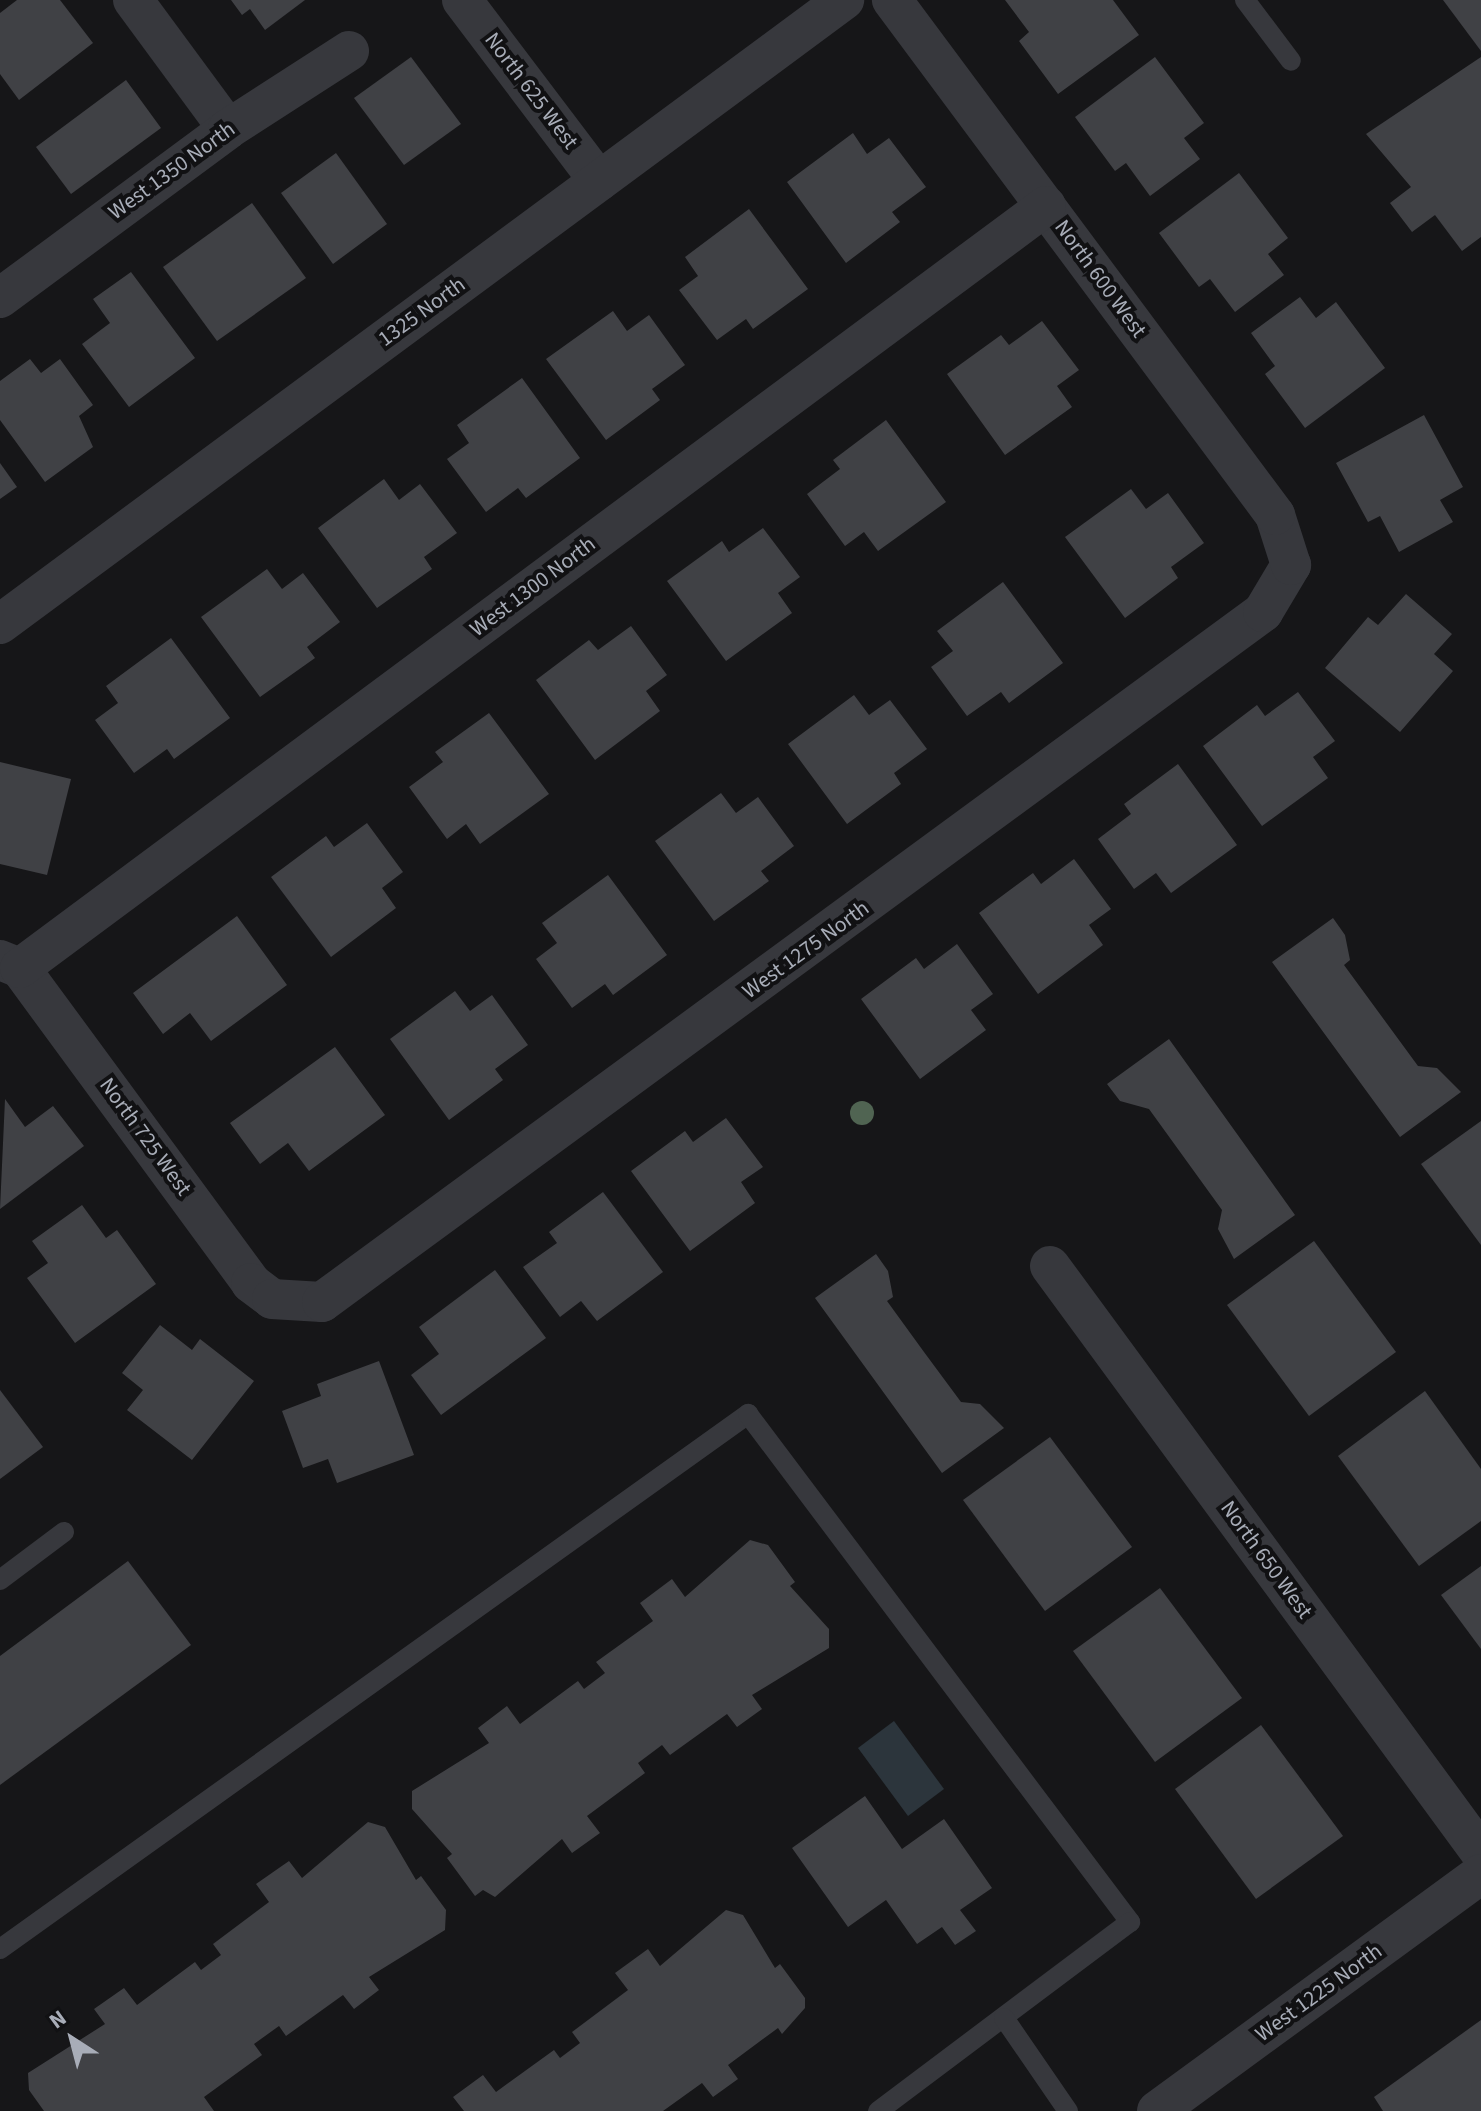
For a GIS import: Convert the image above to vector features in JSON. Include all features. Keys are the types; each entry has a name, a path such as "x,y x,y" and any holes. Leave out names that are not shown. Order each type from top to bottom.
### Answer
{"street":[{"path":"133,0 228,129"},
{"name":"North 625 West","path":"462,0 599,181"},
{"name":"1325 North","path":"0,624 844,0"},
{"name":"North 600 West","path":"892,0 1275,515 1291,565"},
{"name":"West 1350 North","path":"0,298 228,129 349,51"},
{"name":"West 1300 North","path":"10,964 1046,206"},
{"name":"West 1275 North","path":"297,1305 347,1288 1263,612 1291,565"},
{"name":"North 725 West","path":"10,964 251,1283 297,1305"},
{"name":"North 650 West","path":"1050,1266 1481,1853"},
{"name":"West 1225 North","path":"1157,2111 1481,1874"}],"lane":[{"path":"1245,0 1291,61"},
{"path":"0,1949 748,1414 1130,1922 878,2111"},
{"path":"0,1580 64,1532"},
{"path":"1004,2018 1068,2111"}],"shaded area":[{"path":"894,1721 944,1789 908,1816 858,1748"}],"building":[{"path":"17,0 60,0 93,43 19,100 0,74 0,13"},
{"path":"231,0 305,0 265,30 250,9 242,15"},
{"path":"1005,0 1113,0 1139,35 1058,94 1019,41 1029,32"},
{"path":"1443,0 1481,0 1481,51"},
{"path":"411,57 461,124 404,165 354,98"},
{"path":"1155,57 1204,123 1184,138 1200,159 1150,196 1126,163 1115,171 1075,117"},
{"path":"1481,57 1481,237 1462,251 1435,215 1412,232 1390,203 1411,187 1366,134"},
{"path":"126,80 161,128 71,194 36,147"},
{"path":"853,133 867,154 889,138 926,187 892,212 900,222 846,263 787,182"},
{"path":"336,153 387,224 333,264 281,193"},
{"path":"1239,173 1288,238 1268,254 1284,275 1235,312 1210,279 1199,287 1159,233"},
{"path":"252,203 306,278 217,341 163,267"},
{"path":"749,209 808,289 753,329 746,319 717,340 679,290 698,276 685,257"},
{"path":"131,272 195,358 129,407 82,344 110,323 93,299"},
{"path":"1300,297 1316,318 1336,302 1385,368 1305,428 1265,374 1275,366 1251,333"},
{"path":"613,311 627,331 649,315 685,365 652,389 660,400 606,440 546,359"},
{"path":"1042,321 1079,370 1057,386 1072,407 1005,455 947,374 1001,335 1009,345"},
{"path":"30,359 41,373 60,359 93,405 79,416 93,447 45,482 0,420 0,381"},
{"path":"522,378 580,458 526,498 518,488 486,512 447,459 469,443 457,425"},
{"path":"1424,415 1463,487 1440,500 1453,522 1399,552 1380,516 1368,522 1336,463"},
{"path":"886,420 946,502 878,551 864,532 845,546 807,494 840,469 833,460"},
{"path":"0,463 17,487 0,499"},
{"path":"384,479 399,500 420,484 457,533 424,557 432,569 377,608 318,528"},
{"path":"1131,489 1146,509 1168,493 1204,543 1171,567 1178,578 1125,618 1065,537"},
{"path":"763,528 800,577 778,593 792,613 726,661 667,581 722,541 729,552"},
{"path":"267,569 282,589 303,573 340,622 307,647 315,658 260,697 201,617"},
{"path":"1003,582 1063,663 1009,703 1001,692 967,716 931,667 953,651 937,631"},
{"path":"1406,594 1452,634 1434,654 1453,671 1400,732 1325,668 1368,617 1378,625"},
{"path":"631,626 667,675 646,691 660,711 595,760 536,680 589,640 598,650"},
{"path":"171,638 230,718 174,759 167,749 134,773 95,720 118,703 106,686"},
{"path":"1298,692 1335,741 1313,757 1328,778 1262,826 1203,746 1257,705 1265,716"},
{"path":"854,695 869,715 890,700 927,749 894,773 901,784 847,824 788,744"},
{"path":"489,713 549,794 480,844 466,824 447,839 409,787 443,762 435,752"},
{"path":"0,762 71,779 47,875 0,864"},
{"path":"1178,764 1237,845 1171,893 1156,873 1134,889 1098,839 1131,814 1124,804"},
{"path":"721,793 736,813 758,797 794,846 761,871 769,881 714,921 655,841"},
{"path":"367,823 403,872 382,888 396,908 331,957 271,877 326,836 334,847"},
{"path":"1074,859 1111,909 1089,925 1103,945 1038,994 979,913 1033,873 1041,884"},
{"path":"608,875 667,955 613,995 605,984 572,1008 536,959 557,943 542,923"},
{"path":"237,916 287,985 211,1041 190,1013 163,1034 133,993"},
{"path":"1333,918 1345,935 1350,960 1344,965 1418,1066 1437,1068 1461,1092 1400,1137 1272,962"},
{"path":"957,944 993,994 971,1010 986,1030 920,1079 861,999 916,958 924,969"},
{"path":"455,991 470,1011 492,995 528,1045 495,1069 503,1080 449,1120 390,1039"},
{"path":"1169,1039 1295,1215 1234,1259 1218,1229 1222,1210 1149,1109 1120,1101 1107,1084"},
{"path":"335,1047 385,1115 309,1171 288,1143 260,1164 230,1123"},
{"path":"5,1099 25,1127 53,1106 84,1146 0,1209"},
{"path":"726,1118 763,1167 741,1182 755,1203 690,1251 631,1171 685,1131 693,1142"},
{"path":"1481,1121 1481,1245 1421,1164"},
{"path":"603,1192 663,1272 597,1321 581,1301 560,1317 523,1267 557,1243 549,1232"},
{"path":"82,1205 106,1238 117,1230 156,1284 75,1343 27,1278 48,1263 32,1241"},
{"path":"1314,1241 1396,1352 1309,1416 1227,1305"},
{"path":"876,1254 888,1271 893,1297 887,1301 924,1352 961,1402 980,1404 1004,1428 942,1473 815,1298"},
{"path":"495,1270 546,1338 441,1415 411,1375 439,1354 419,1327"},
{"path":"160,1325 192,1350 200,1339 254,1381 192,1460 127,1410 143,1390 122,1373"},
{"path":"379,1361 414,1455 337,1483 328,1459 303,1468 282,1411 321,1396 317,1384"},
{"path":"0,1390 43,1447 0,1479"},
{"path":"1425,1391 1481,1469 1481,1521 1419,1566 1338,1456"},
{"path":"1050,1437 1132,1547 1045,1611 963,1500"},
{"path":"750,1540 768,1545 795,1582 790,1586 829,1629 829,1648 752,1695 762,1709 737,1727 727,1714 670,1755 662,1745 638,1763 645,1773 587,1816 600,1833 572,1853 562,1839 495,1897 483,1890 475,1896 447,1858 452,1854 412,1809 412,1791 489,1743 478,1728 507,1706 520,1724 578,1681 584,1689 605,1673 596,1662 653,1621 640,1603 672,1579 685,1597"},
{"path":"128,1561 191,1645 0,1785 0,1656"},
{"path":"1481,1566 1481,1649 1441,1595"},
{"path":"1160,1588 1242,1698 1155,1762 1073,1651"},
{"path":"1261,1725 1343,1836 1256,1899 1175,1789"},
{"path":"865,1796 902,1849 944,1819 992,1888 960,1910 976,1931 955,1945 942,1927 917,1944 886,1900 848,1927 792,1848"},
{"path":"368,1822 385,1827 416,1880 421,1876 446,1910 445,1930 369,1977 379,1990 354,2009 343,1995 286,2036 279,2026 254,2044 262,2055 204,2097 214,2111 44,2111 29,2090 28,2073 105,2024 94,2009 124,1988 137,2005 195,1962 201,1970 221,1955 213,1944 269,1902 256,1884 289,1861 302,1878"},
{"path":"726,1910 743,1915 775,1968 780,1964 805,1998 805,2008 782,2034 778,2028 728,2065 738,2079 713,2097 702,2083 663,2111 464,2111 453,2097 483,2075 496,2092 554,2050 560,2058 580,2043 572,2032 628,1990 615,1973 648,1949 660,1966"},
{"path":"1481,2020 1481,2111 1383,2111 1374,2097"}]}
